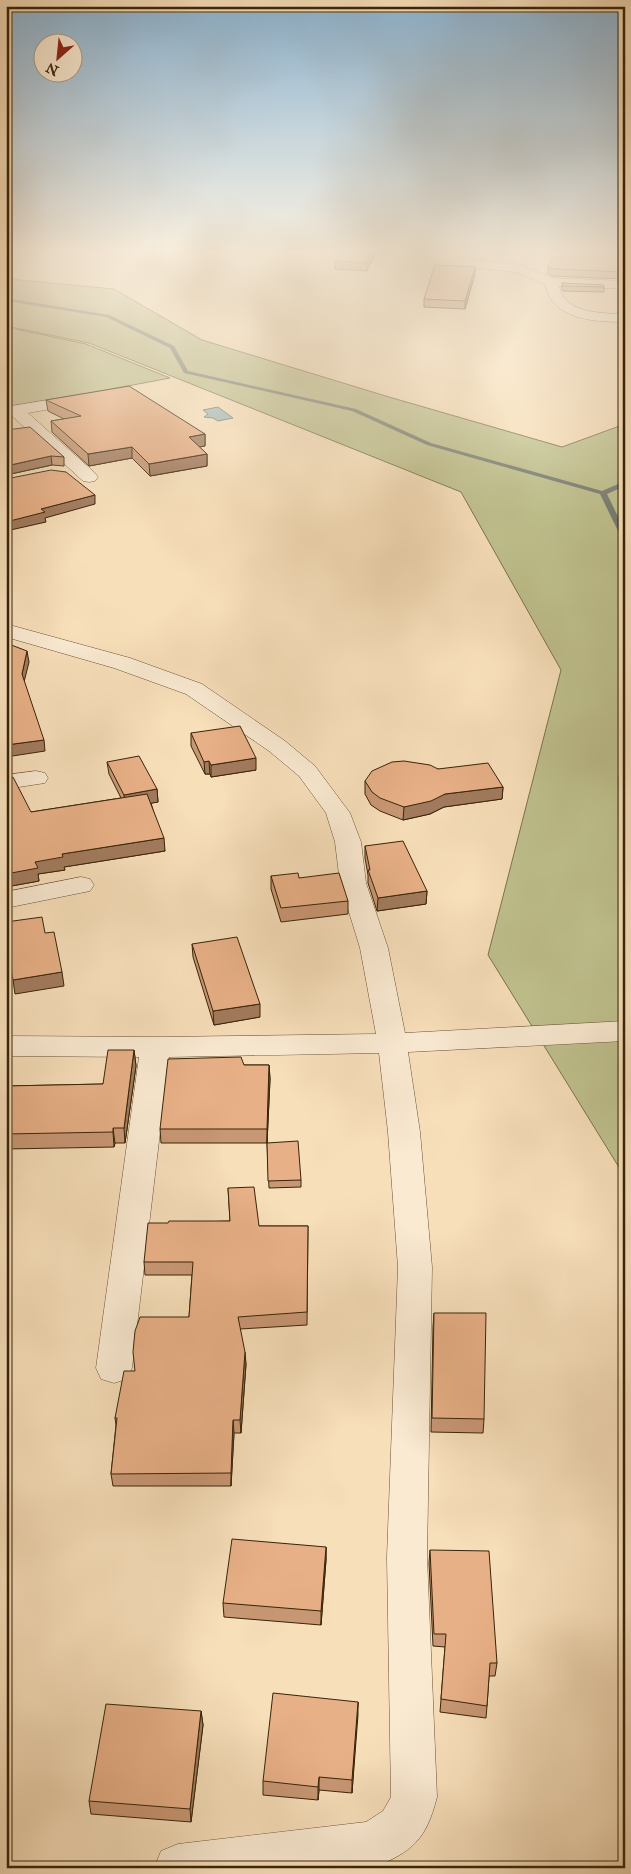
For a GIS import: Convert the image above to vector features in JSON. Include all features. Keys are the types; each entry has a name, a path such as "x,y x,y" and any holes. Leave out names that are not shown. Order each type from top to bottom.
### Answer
{"street":[{"path":"11,411 103,396"},
{"path":"11,411 89,477 61,473"},
{"path":"6,630 122,663 194,689 277,746 307,771 338,812 348,842 353,883 374,948 392,1042 404,1132 415,1267 407,1557 414,1797 410,1815 399,1830 371,1845 336,1858 178,1868"},
{"path":"6,782 36,778"},
{"path":"6,900 81,885"},
{"path":"6,1046 155,1049 484,1040 625,1031"},
{"path":"114,1368 155,1049"}],"green space":[{"path":"6,338 60,338 86,344 170,378 6,409"},
{"path":"67,338 199,338 389,397 562,447 625,424 625,1177 488,955 561,670 461,492 89,343"}],"water":[{"path":"218,407 233,418 218,421 213,418 204,417 208,414 203,410"}],"building":[{"path":"129,386 205,434 189,437 207,454 149,464 132,447 88,454 51,421 81,416 46,400"},
{"path":"30,427 64,457 51,456 6,466 6,430"},
{"path":"51,470 66,472 95,495 41,509 45,512 6,522 6,479"},
{"path":"6,643 27,651 22,674 44,740 6,745"},
{"path":"240,726 256,758 211,765 209,761 204,762 191,733"},
{"path":"139,756 157,789 124,795 107,762"},
{"path":"404,761 430,765 438,769 488,763 503,787 445,794 431,801 404,807 380,798 372,792 365,781 372,771 392,762"},
{"path":"13,777 31,812 147,794 164,838 62,854 63,857 35,862 38,868 6,874 6,779"},
{"path":"403,841 427,891 378,898 368,870 370,870 365,846"},
{"path":"298,873 299,878 339,873 348,901 281,908 271,876"},
{"path":"42,917 45,933 54,932 62,972 13,980 8,952 6,953 6,922"},
{"path":"237,937 260,1004 213,1011 192,944"},
{"path":"108,1050 134,1050 124,1128 113,1128 113,1132 6,1134 6,1086 103,1084"},
{"path":"241,1057 244,1065 269,1065 267,1129 160,1129 168,1059"},
{"path":"298,1141 301,1180 268,1181 267,1143"},
{"path":"254,1187 259,1226 308,1226 307,1312 238,1317 245,1352 240,1420 233,1420 231,1473 111,1474 117,1418 115,1418 124,1371 135,1371 133,1352 135,1331 140,1317 189,1317 193,1262 144,1262 148,1223 230,1221 228,1188"},
{"path":"434,1313 486,1313 484,1419 432,1418"},
{"path":"232,1539 326,1547 321,1611 223,1603"},
{"path":"430,1550 489,1551 497,1663 490,1663 487,1706 441,1699 446,1634 434,1634"},
{"path":"273,1693 358,1702 352,1780 319,1777 318,1787 263,1781"},
{"path":"106,1704 201,1711 190,1809 89,1801"}],"waterway":[{"path":"154,338 172,347 186,372 354,410 429,444 603,493"},
{"path":"603,493 625,483"},
{"path":"603,493 625,539"},
{"path":"625,769 622,777 625,960"}]}
